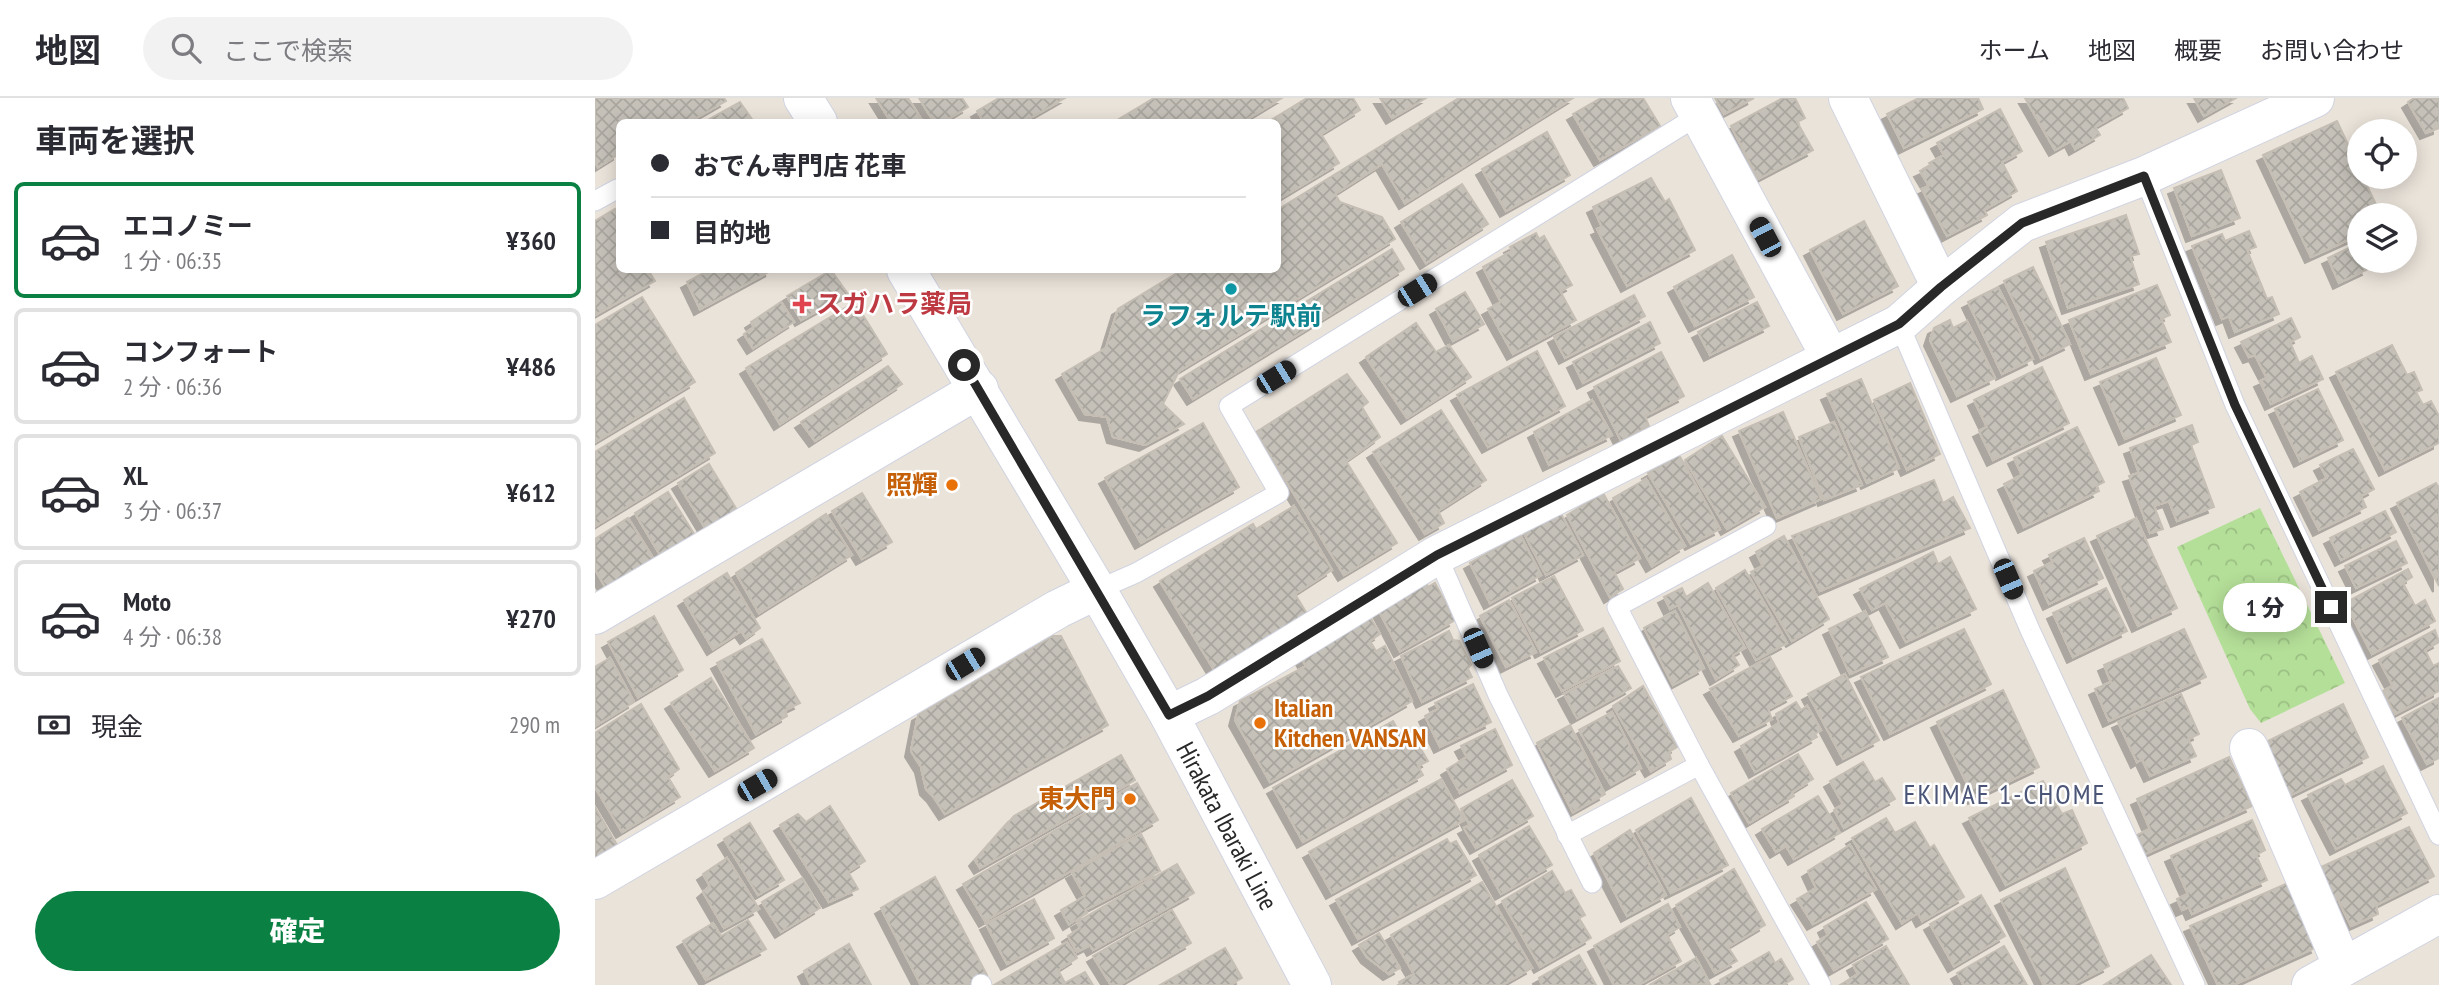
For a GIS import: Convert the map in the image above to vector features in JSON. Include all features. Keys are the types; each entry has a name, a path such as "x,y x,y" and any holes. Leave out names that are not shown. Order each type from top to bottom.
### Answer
{"street":[{"path":"803,98 816,119"},
{"path":"1848,98 1941,287"},
{"path":"1169,715 1208,696 1437,555 1899,324 2022,223 2144,176 2315,98"},
{"path":"1694,107 1831,358"},
{"name":"Hirakata Ibaraki Line","path":"908,273 979,389 1169,715 1313,984"},
{"path":"598,607 979,389"},
{"path":"595,880 1046,616 1097,590"},
{"path":"2249,748 2327,976 2439,914"}],"lane":[{"path":"1097,590 1136,573 1279,493 1229,407 1694,107"},
{"path":"2144,176 2235,405 2439,835"},
{"path":"595,201 616,190"},
{"path":"1899,324 2030,630 2195,985"},
{"path":"1766,526 1617,607 1699,765 1821,985"},
{"path":"1437,555 1498,695 1592,883"},
{"path":"1567,835 1699,765"}],"green space":[{"path":"2260,508 2345,683 2261,723 2250,709 2177,547"}],"building":[{"path":"595,98 724,98 726,101 694,119 616,119 616,156 598,167 595,162"},
{"path":"876,98 908,98 921,119 889,119"},
{"path":"919,98 962,98 968,107 948,119 932,119"},
{"path":"999,98 1065,98 1028,119 982,119 977,111"},
{"path":"1154,98 1282,98 1247,119 1119,119"},
{"path":"1307,98 1353,98 1360,110 1321,134 1339,163 1281,198 1281,119 1273,119"},
{"path":"1380,98 1426,98 1392,118"},
{"name":"ラフォルテ駅前","path":"1459,98 1573,98 1405,203 1382,164 1335,194 1340,202 1382,217 1395,239 1179,371 1163,404 1184,424 1145,445 1113,437 1107,417 1085,414 1062,374 1106,348 1118,309 1177,273 1281,273 1281,208"},
{"path":"1601,98 1643,98 1660,126 1600,160 1573,114"},
{"path":"1715,98 1754,98 1724,114"},
{"path":"1783,98 1795,98 1805,118 1797,122 1813,150 1758,179 1731,126"},
{"path":"1919,98 1978,98 1983,109 1904,148 1887,114"},
{"path":"2025,98 2123,98 2128,108 2095,127 2100,135 2075,149 2071,141 2055,150"},
{"path":"2194,98 2236,98 2204,116"},
{"path":"2414,98 2439,98 2439,128 2426,133 2408,102"},
{"path":"740,102 752,119 709,119"},
{"path":"2000,109 2022,151 2002,162 2017,191 1984,210 1987,215 1947,236 1922,189 1929,186 1920,171 1944,155 1937,143"},
{"path":"2337,121 2347,142 2347,189 2369,189 2375,203 2347,203 2347,240 2311,257 2263,155"},
{"path":"1547,132 1570,175 1506,211 1482,169"},
{"path":"2221,170 2240,218 2192,236 2174,188"},
{"path":"1651,178 1665,202 1669,199 1695,250 1627,286 1597,229 1602,227 1593,207"},
{"path":"1462,184 1488,224 1426,263 1401,222"},
{"path":"615,209 616,273 650,273 655,281 595,315 595,221"},
{"path":"2126,215 2139,254 2130,256 2139,284 2068,308 2046,242"},
{"path":"1864,221 1898,286 1843,314 1810,250"},
{"path":"2249,231 2256,247 2247,250 2267,299 2272,297 2279,314 2235,332 2229,316 2222,319 2192,246 2222,234 2225,241"},
{"path":"1536,233 1539,239 1544,236 1572,285 1560,291 1576,320 1513,354 1488,309 1501,302 1483,267 1512,251 1510,247"},
{"path":"1392,249 1404,269 1193,399 1180,379"},
{"path":"2347,249 2347,273 2360,273 2339,283 2328,258"},
{"path":"1732,255 1754,297 1695,326 1674,287"},
{"path":"2033,267 2070,344 2041,358 2004,281"},
{"path":"704,273 766,273 700,309 687,282"},
{"path":"826,273 833,273 848,294 801,320 787,296"},
{"path":"2157,285 2170,315 2161,319 2171,342 2091,374 2069,320"},
{"path":"1998,287 2033,359 2002,374 1968,302"},
{"path":"1465,292 1484,324 1453,341 1436,309"},
{"path":"1634,295 1645,316 1565,358 1554,337"},
{"path":"642,297 695,382 595,442 595,325"},
{"path":"781,302 794,322 753,348 744,334 754,327 751,322"},
{"path":"1757,302 1769,326 1710,355 1698,332"},
{"path":"847,307 858,307 887,354 780,424 746,368"},
{"path":"2291,318 2300,337 2290,342 2299,363 2312,356 2323,379 2271,404 2260,381 2267,378 2255,355 2249,357 2241,342"},
{"path":"1950,320 1953,328 1967,321 1995,378 1957,396 1930,340 1934,328"},
{"path":"1650,322 1660,343 1583,383 1573,362"},
{"path":"1416,323 1436,352 1449,345 1471,377 1407,418 1366,357"},
{"path":"2392,345 2407,375 2414,372 2422,390 2416,392 2423,405 2431,401 2439,416 2439,443 2385,470 2336,372"},
{"path":"1537,351 1565,406 1488,447 1457,395"},
{"path":"1661,352 1684,396 1645,416 1649,426 1621,441 1594,387"},
{"path":"2156,358 2181,415 2125,439 2100,382"},
{"path":"888,366 902,384 815,441 801,422"},
{"path":"2042,367 2069,423 1993,460 1979,431 1987,427 1974,400"},
{"path":"1347,374 1368,402 1362,407 1380,437 1346,461 1397,543 1344,575 1256,432"},
{"path":"1861,379 1899,468 1867,483 1827,394"},
{"path":"1910,383 1940,454 1907,470 1874,400"},
{"path":"2318,389 2343,440 2300,461 2275,409"},
{"path":"684,398 715,453 595,526 595,452"},
{"path":"1592,400 1612,435 1549,465 1534,432"},
{"path":"1441,410 1486,480 1438,511 1444,523 1425,534 1373,452"},
{"path":"1783,412 1821,499 1777,518 1739,431"},
{"path":"1834,422 1862,485 1824,500 1799,437"},
{"path":"1203,423 1239,487 1141,543 1105,478"},
{"path":"2192,425 2198,442 2191,445 2214,507 2177,521 2169,501 2154,506 2163,529 2150,533 2129,476 2139,473 2130,448"},
{"path":"2077,427 2104,482 2096,486 2099,491 2024,527 2004,484 2022,475 2014,458"},
{"path":"1722,436 1765,507 1727,529 1685,460"},
{"path":"2353,449 2374,489 2361,496 2366,507 2319,530 2300,492 2327,478 2320,465"},
{"path":"1679,455 1720,529 1691,544 1648,473"},
{"path":"709,464 737,510 707,531 678,483"},
{"path":"1646,479 1685,546 1652,566 1613,498"},
{"path":"1934,480 1943,503 1953,497 1970,528 1820,591 1792,536"},
{"path":"2436,483 2439,488 2439,586 2397,503"},
{"path":"668,492 696,537 662,558 635,513"},
{"path":"862,493 892,542 862,559 832,511"},
{"path":"1603,493 1640,558 1614,572 1623,589 1610,597 1567,515"},
{"path":"1294,506 1332,570 1295,594 1312,622 1219,678 1160,581 1253,524 1256,529"},
{"path":"2385,511 2396,532 2341,560 2330,538"},
{"path":"1560,512 1583,555 1546,575 1524,533"},
{"path":"826,514 852,555 759,613 736,573"},
{"path":"628,518 655,561 607,590 595,569 595,539"},
{"path":"2136,518 2177,608 2138,626 2097,536"},
{"path":"1520,535 1541,575 1490,603 1470,563"},
{"path":"1784,536 1829,619 1792,641 1751,572 1763,566 1756,552"},
{"path":"2084,538 2103,578 2049,604 2034,571 2053,562 2049,555"},
{"path":"2396,541 2407,563 2356,588 2345,566"},
{"path":"1933,552 1938,564 1950,557 1976,609 1906,642 1885,603 1872,610 1860,589"},
{"path":"2408,569 2412,577 2403,583 2415,606 2425,600 2435,621 2372,654 2345,603"},
{"path":"1745,570 1787,643 1756,660 1716,588"},
{"path":"727,573 760,628 746,638 741,631 713,649 684,600"},
{"path":"1554,576 1583,630 1541,652 1512,598"},
{"path":"1425,580 1428,587 1435,583 1455,620 1400,651 1377,607"},
{"path":"1708,583 1745,648 1733,655 1739,665 1716,679 1678,605 1670,609 1664,597 1682,588 1686,597"},
{"path":"2106,588 2127,631 2073,657 2053,613"},
{"path":"1509,600 1536,652 1506,667 1480,616"},
{"path":"1675,611 1704,668 1673,685 1644,628"},
{"path":"1865,611 1888,657 1850,674 1829,629"},
{"path":"1369,615 1380,634 1370,641 1376,651 1385,646 1412,701 1270,782 1235,720 1240,701 1306,666 1300,655"},
{"path":"654,616 683,670 638,697 608,642"},
{"path":"1603,628 1620,661 1562,691 1544,658"},
{"path":"1964,629 1991,684 1890,734 1861,677"},
{"path":"2184,629 2206,677 2109,721 2095,689 2111,682 2104,665"},
{"path":"2435,630 2439,642 2425,650 2433,666 2439,663 2439,691 2395,714 2383,691 2393,686 2379,660"},
{"path":"1449,631 1453,640 1459,641 1471,665 1468,669 1472,677 1422,702 1401,656"},
{"path":"1053,636 1061,636 1108,725 945,814 926,789 921,767 911,751 918,715"},
{"path":"762,639 800,703 785,710 787,716 756,734 717,663"},
{"path":"1770,657 1792,696 1768,709 1772,719 1739,736 1710,689"},
{"path":"610,658 634,702 595,726 595,667"},
{"path":"1618,666 1631,688 1577,718 1564,694"},
{"path":"1845,674 1879,740 1843,759 1808,694"},
{"path":"711,678 754,748 715,771 671,703"},
{"path":"1473,684 1491,722 1440,747 1425,716 1438,709 1435,703"},
{"path":"1643,686 1677,747 1669,752 1671,759 1651,771 1613,706"},
{"path":"2003,690 2039,767 1974,798 1937,722"},
{"path":"2181,694 2199,734 2188,739 2196,756 2150,776 2142,759 2137,762 2118,722"},
{"path":"2439,698 2439,758 2427,764 2402,718"},
{"path":"1796,702 1801,710 1807,706 1821,730 1815,734 1817,737 1755,772 1741,746 1779,723 1776,714"},
{"path":"641,704 679,769 668,777 680,797 622,832 595,787 595,733"},
{"path":"2343,704 2368,757 2285,798 2266,742"},
{"path":"1612,712 1641,768 1611,785 1579,730"},
{"path":"1393,721 1402,737 1411,732 1428,761 1418,766 1423,775 1303,842 1273,788"},
{"path":"1570,725 1605,794 1573,812 1537,743"},
{"path":"1495,729 1512,765 1460,793 1447,769 1467,757 1461,746"},
{"path":"1798,754 1813,779 1792,792 1794,796 1749,823 1731,793"},
{"path":"1121,755 1135,780 980,868 975,860 1014,816"},
{"path":"2229,757 2252,806 2145,854 2137,835 2150,829 2137,799"},
{"path":"1863,762 1875,782 1882,778 1895,799 1844,828 1834,810 1843,804 1830,781"},
{"path":"2383,766 2407,813 2336,849 2308,795 2341,779 2345,785"},
{"path":"1441,779 1464,820 1332,893 1309,852"},
{"path":"1512,780 1533,816 1476,848 1464,828 1470,825 1461,809"},
{"path":"2043,781 2062,814 2072,810 2087,843 2006,885 1969,818"},
{"path":"1137,783 1158,820 985,921 963,884"},
{"path":"1818,796 1840,833 1794,859 1786,846 1776,852 1762,829"},
{"path":"1691,798 1728,865 1671,893 1636,830"},
{"path":"830,806 865,861 848,872 858,889 829,902 780,825 798,814 806,822"},
{"path":"595,807 617,845 595,858"},
{"path":"1886,818 1895,833 1915,822 1930,848 1934,845 1964,897 1922,921 1918,913 1902,923 1852,838"},
{"path":"2252,820 2265,850 2256,855 2267,880 2192,914 2189,907 2182,910 2177,899 2188,894 2171,856"},
{"path":"750,823 784,880 758,895 724,839"},
{"path":"1529,826 1552,865 1501,894 1479,855"},
{"path":"2409,827 2434,876 2376,905 2378,914 2351,926 2338,899 2326,903 2310,872"},
{"path":"1630,830 1666,895 1627,916 1594,853"},
{"path":"1141,834 1160,871 1085,910 1087,913 1069,924 1061,910 1085,896 1072,873"},
{"path":"1447,839 1450,844 1456,841 1476,875 1358,939 1336,900"},
{"path":"1850,845 1876,889 1813,924 1797,899 1816,888 1808,871"},
{"path":"727,858 759,909 724,928 703,892 710,886 703,874"},
{"path":"1177,864 1194,893 1093,950 1090,945 1077,952 1068,936 1080,928 1077,922"},
{"path":"2065,868 2109,966 2072,985 2044,985 2001,900"},
{"path":"1734,869 1765,925 1728,947 1737,961 1715,973 1676,905"},
{"path":"1552,871 1565,893 1571,890 1585,915 1579,918 1591,938 1540,967 1502,901"},
{"path":"935,877 987,975 966,985 921,985 881,908"},
{"path":"802,878 820,908 781,932 762,902"},
{"path":"1482,882 1532,968 1502,985 1400,985 1399,982 1414,974 1391,935"},
{"path":"2290,882 2317,947 2233,985 2218,985 2190,926"},
{"path":"1981,895 2005,936 1954,966 1930,924"},
{"path":"1034,899 1054,938 1007,964 986,924"},
{"path":"1866,902 1888,939 1834,970 1817,942 1828,935 1824,927"},
{"path":"1668,904 1680,927 1667,935 1681,961 1638,985 1614,985 1594,946"},
{"path":"1172,910 1191,943 1119,985 1111,985 1093,956"},
{"path":"748,920 766,949 706,980 683,941 713,923 721,936"},
{"path":"1379,933 1400,968 1389,974 1367,957 1359,945"},
{"path":"1067,942 1077,958 1058,970 1065,983 1085,972 1093,985 994,985"},
{"path":"849,944 871,985 811,985 804,971"},
{"path":"1886,946 1909,985 1840,985 1858,974 1853,965"},
{"path":"2004,946 2027,985 1964,985 1957,973"},
{"path":"1225,948 1242,978 1230,985 1160,985"},
{"path":"1769,952 1775,963 1781,959 1793,979 1783,985 1722,985 1720,980"},
{"path":"1579,955 1596,985 1542,985 1539,978"},
{"path":"2151,955 2171,985 2104,985"},
{"path":"1696,958 1710,984 1649,985"}],"place":[{"name":"ラフォルテ駅前","path":"1231,289"},
{"name":"スガハラ薬局","path":"802,304"},
{"name":"照輝","path":"952,485"},
{"name":"Italian Kitchen VANSAN","path":"1260,723"},
{"name":"東大門","path":"1130,799"}],"district":[{"name":"EKIMAE 1-CHOME","path":"2005,794"}],"route":[{"path":"964,365 1169,715 1208,696 1437,555 1899,324 2022,223 2144,176 2235,405 2331,607"}]}
